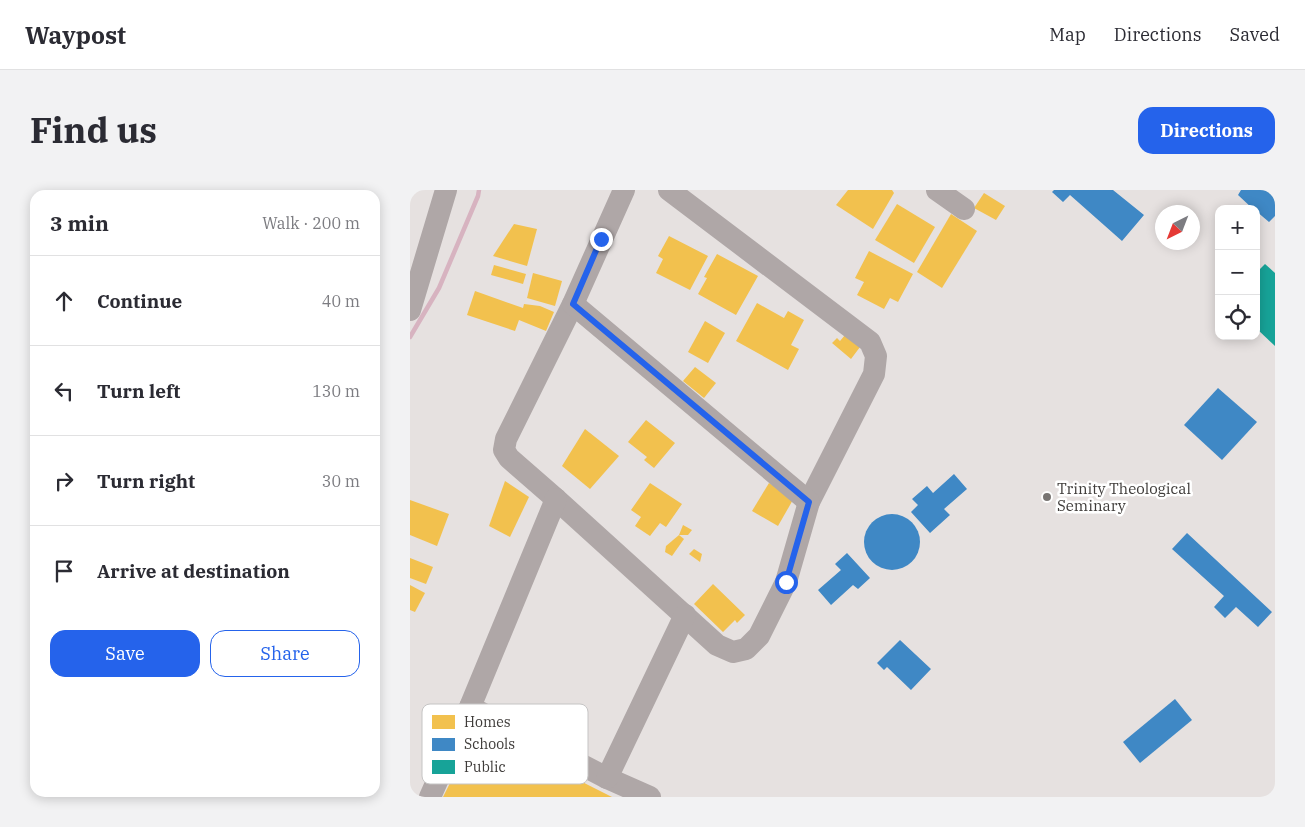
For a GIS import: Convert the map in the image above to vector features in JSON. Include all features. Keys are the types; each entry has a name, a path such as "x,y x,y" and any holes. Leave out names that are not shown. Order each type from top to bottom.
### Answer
{"street":[{"path":"410,310 446,190"},
{"path":"624,190 573,304 506,439 504,450 509,458 717,645 733,652 746,649 758,636 786,582 809,502 874,374 876,356 870,342 669,190"},
{"path":"937,190 964,209"},
{"path":"573,304 809,502"},
{"path":"471,704 556,499"},
{"path":"608,778 685,615"},
{"path":"588,768 650,797"},
{"path":"430,797 436,784"}],"building: Homes":[{"path":"848,190 892,190 894,193 873,229 836,205"},
{"path":"984,193 1005,206 996,220 974,208"},
{"path":"897,204 935,227 914,263 875,240"},
{"path":"951,214 977,231 942,288 917,272"},
{"path":"514,224 537,229 527,266 493,256"},
{"path":"669,236 708,256 690,290 656,273 663,259 658,256"},
{"path":"869,251 913,274 898,302 890,298 884,309 857,295 864,282 855,278"},
{"path":"717,254 758,276 736,315 698,294 707,278 704,277"},
{"path":"494,265 526,274 523,284 491,275"},
{"path":"533,273 562,281 555,306 527,298"},
{"path":"475,291 523,308 524,304 540,306 554,312 546,331 519,320 515,331 467,315"},
{"path":"757,303 784,318 788,311 804,320 791,345 799,349 788,370 736,341"},
{"path":"705,321 725,333 708,363 688,352"},
{"path":"845,335 860,347 851,359 832,343 837,338 840,341"},
{"path":"695,367 716,383 704,398 683,381"},
{"path":"646,420 675,443 654,468 644,460 647,457 628,442"},
{"path":"585,429 619,456 590,489 562,466"},
{"path":"505,481 529,497 510,537 489,526"},
{"path":"650,483 682,504 666,527 660,523 650,536 635,526 641,517 631,510"},
{"path":"769,483 794,498 778,526 752,511"},
{"path":"410,500 449,514 437,546 410,535"},
{"path":"683,525 692,530 688,535 679,535"},
{"path":"679,535 684,539 672,556 665,552 666,546"},
{"path":"694,549 702,554 700,562 689,554"},
{"path":"410,558 433,567 426,584 410,578"},
{"path":"713,584 745,615 737,623 735,620 723,632 694,604"},
{"path":"410,585 425,593 415,612 410,610"},
{"path":"450,784 586,784 612,797 443,797"}],"building: Schools":[{"path":"1054,190 1113,190 1144,215 1122,241 1070,195 1063,202 1052,192"},
{"path":"1241,190 1275,190 1275,216 1269,222 1260,214 1260,205 1249,205 1238,195"},
{"path":"1218,388 1257,422 1222,460 1184,425"},
{"path":"954,474 967,489 944,509 950,515 930,533 911,512 918,505 912,499 927,486 933,493"},
{"path":"892,514 903,516 912,522 918,531 920,542 918,553 912,562 903,568 892,570 881,568 872,562 866,553 864,542 866,531 872,522 881,516"},
{"path":"1187,533 1272,612 1258,627 1236,607 1225,618 1214,607 1224,596 1172,549"},
{"path":"847,553 870,578 858,589 853,585 831,605 818,590 841,570 835,564"},
{"path":"900,640 931,669 911,690 887,667 884,670 877,663"},
{"path":"1175,699 1192,720 1140,763 1123,742"}],"building: Public":[{"path":"1265,264 1275,273 1275,346 1260,332 1260,269"}],"waterway":[{"path":"410,337 439,288 479,190"}],"place":[{"name":"Trinity Theological Seminary","path":"1047,497"}],"route":[{"path":"601,239 573,304 809,502 786,582"}]}
